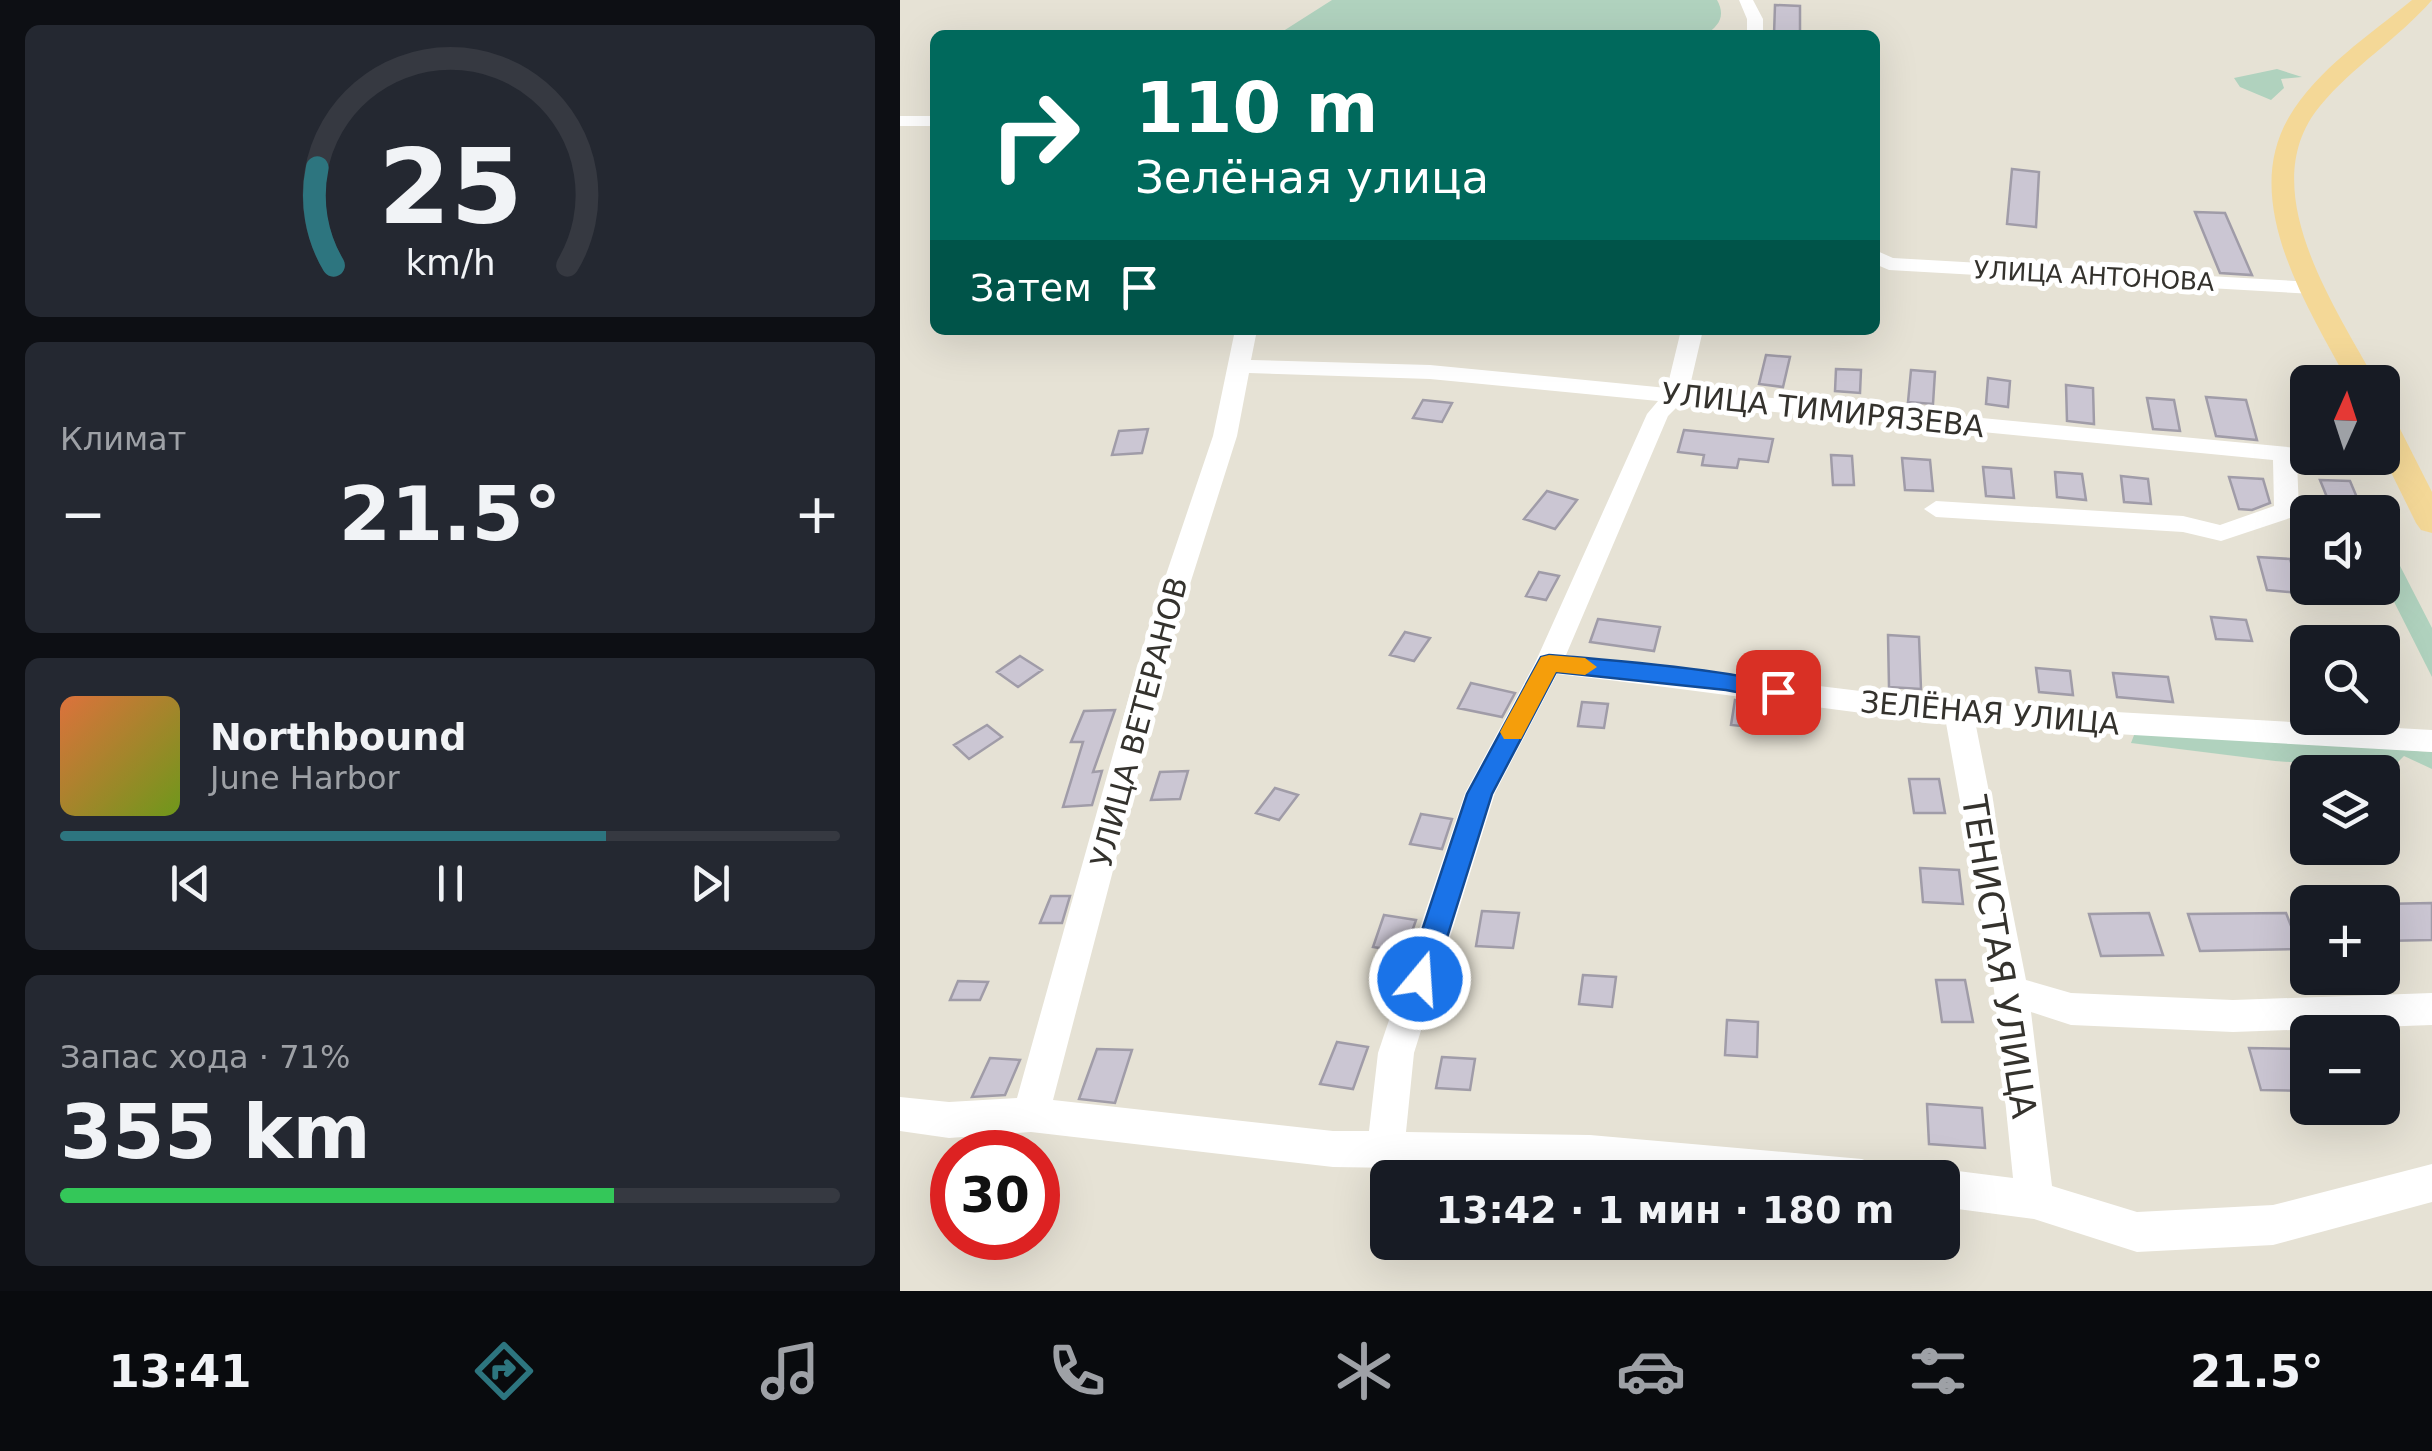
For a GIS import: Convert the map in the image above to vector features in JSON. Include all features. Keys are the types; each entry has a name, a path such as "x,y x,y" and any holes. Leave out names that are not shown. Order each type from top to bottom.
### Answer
{"main road":[{"path":"2353,365 2299,253 2284,202 2284,160 2300,118 2336,76 2423,0"},
{"path":"2400,457 2432,524"}],"street":[{"path":"1746,0 1755,19 1755,30"},
{"path":"900,121 930,120"},
{"name":"УЛИЦА АНТОНОВА","path":"1880,259 1889,264 2314,288"},
{"name":"УЛИЦА ВЕТЕРАНОВ","path":"1031,1115 1164,622 1225,436 1245,335"},
{"path":"1386,1150 1396,1054 1480,794 1549,663 1658,414 1677,394 1691,335"},
{"name":"УЛИЦА ТИМИРЯЗЕВА","path":"1241,366 1430,372 1677,394 1752,406 2404,465"},
{"path":"1936,509 2183,524 2221,532 2286,510 2285,456"},
{"name":"ЗЕЛЁНАЯ УЛИЦА","path":"1549,663 1959,714 2432,741"},
{"name":"ТЕНИСТАЯ УЛИЦА","path":"1959,714 2011,990 2034,1200"},
{"path":"2011,990 2071,1009 2197,1015 2432,1009"},
{"path":"900,1114 949,1120 1031,1115 1333,1149 1590,1154 1658,1160"},
{"path":"1960,1190 2034,1200 2137,1232 2273,1224 2432,1184"}],"green space":[{"path":"1332,0 1717,0 1721,16 1710,30 1285,30"},
{"path":"2277,69 2302,77 2281,79 2284,88 2271,100 2240,87 2234,78"},
{"path":"2400,566 2432,628 2432,677 2396,605 2400,605"},
{"path":"2136,730 2432,752 2432,769 2404,756 2400,760 2400,755 2290,755 2290,762 2131,743"}],"building":[{"path":"1775,5 1800,6 1800,30 1774,30"},
{"path":"2012,169 2039,172 2036,227 2007,224"},
{"path":"2195,212 2225,213 2252,275 2220,273"},
{"path":"1766,355 1790,357 1783,387 1759,384"},
{"path":"1836,369 1861,370 1860,393 1835,391"},
{"path":"1911,370 1935,372 1933,404 1908,402"},
{"path":"1988,378 2010,381 2008,407 1986,404"},
{"path":"2066,385 2093,388 2094,424 2067,421"},
{"path":"2206,397 2246,400 2257,440 2216,436"},
{"path":"2147,398 2174,400 2180,431 2153,429"},
{"path":"1423,400 1452,403 1442,422 1413,418"},
{"path":"1148,429 1142,453 1112,455 1119,431"},
{"path":"1684,430 1773,439 1768,462 1739,459 1737,468 1702,465 1704,455 1678,452"},
{"path":"1831,455 1852,456 1854,485 1833,485"},
{"path":"1902,458 1930,460 1933,491 1905,490"},
{"path":"1983,467 2011,469 2014,498 1986,496"},
{"path":"2055,472 2082,474 2086,500 2057,497"},
{"path":"2121,476 2148,479 2151,504 2124,502"},
{"path":"2229,477 2263,479 2270,503 2252,510 2239,509"},
{"path":"2320,480 2350,481 2356,495 2326,495"},
{"path":"1547,491 1577,500 1555,529 1524,519"},
{"path":"2258,557 2290,559 2290,592 2267,590"},
{"path":"1539,572 1559,576 1546,600 1526,596"},
{"path":"2211,617 2246,620 2252,641 2216,639"},
{"path":"1598,619 1660,627 1654,651 1590,642"},
{"path":"1405,632 1430,638 1414,661 1390,655"},
{"path":"1888,635 1919,637 1921,689 1889,687"},
{"path":"1020,656 1042,670 1018,687 997,672"},
{"path":"2036,668 2070,671 2073,695 2039,692"},
{"path":"2113,673 2168,677 2173,702 2117,697"},
{"path":"1471,683 1515,693 1502,717 1458,708"},
{"path":"1735,700 1773,705 1770,729 1731,725"},
{"path":"1582,702 1608,704 1604,728 1578,726"},
{"path":"1115,710 1093,772 1102,771 1092,805 1063,807 1083,742 1071,742 1084,711"},
{"path":"987,725 1002,737 969,759 954,745"},
{"path":"1188,771 1180,799 1151,800 1160,772"},
{"path":"1909,779 1939,779 1945,813 1914,813"},
{"path":"1275,788 1298,795 1279,820 1256,813"},
{"path":"1421,814 1452,819 1442,849 1410,844"},
{"path":"1920,868 1959,870 1963,904 1923,902"},
{"path":"1051,896 1070,896 1062,923 1040,923"},
{"path":"2432,903 2432,940 2400,941 2400,904"},
{"path":"1482,911 1519,913 1513,948 1476,946"},
{"path":"2149,913 2163,955 2101,956 2089,914"},
{"path":"2286,913 2290,949 2200,951 2188,914"},
{"path":"1384,915 1416,920 1405,952 1373,947"},
{"path":"1583,975 1616,977 1612,1007 1579,1004"},
{"path":"1936,980 1965,980 1973,1022 1942,1022"},
{"path":"958,981 988,982 980,1000 950,1000"},
{"path":"1727,1020 1758,1022 1757,1057 1725,1055"},
{"path":"1337,1042 1368,1047 1353,1089 1320,1084"},
{"path":"2249,1048 2290,1049 2290,1091 2261,1090"},
{"path":"1097,1049 1132,1050 1115,1103 1079,1099"},
{"path":"1442,1057 1475,1059 1470,1090 1436,1088"},
{"path":"990,1058 1020,1060 1005,1095 972,1097"},
{"path":"1927,1104 1982,1108 1985,1148 1929,1144"}],"slow traffic":[{"path":"1512,732 1549,663 1585,667"}],"route":[{"path":"1420,979 1480,794 1549,663 1726,682 1778,692"}]}
